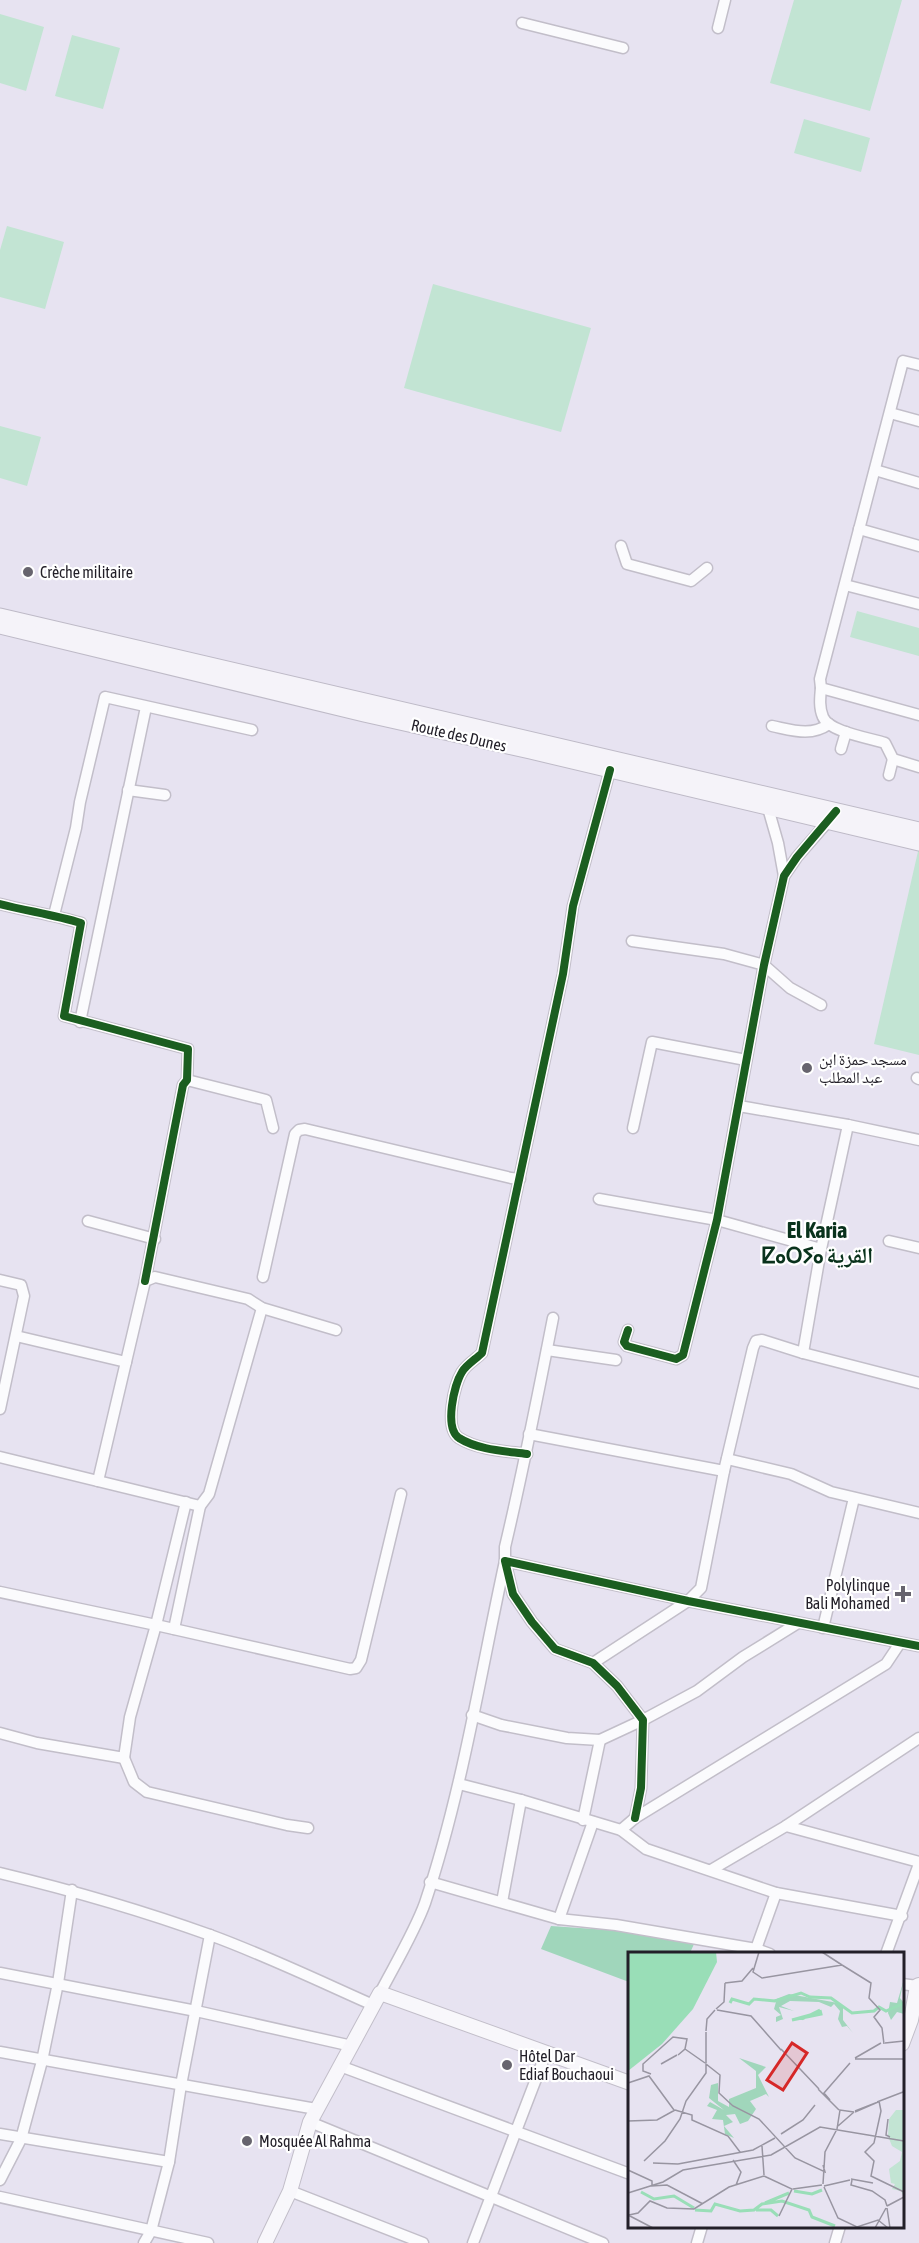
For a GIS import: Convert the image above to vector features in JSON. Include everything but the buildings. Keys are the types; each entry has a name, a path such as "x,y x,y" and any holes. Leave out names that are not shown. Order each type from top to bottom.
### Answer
{"main road":[{"name":"Route des Dunes","path":"0,616 833,816 919,843"},
{"name":"Route des Dunes","path":"0,626 341,709 768,808 919,830"}],"street":[{"path":"718,28 724,0"},
{"path":"522,23 623,48"},
{"path":"889,775 893,759 885,743 834,728 824,720 820,703 820,679 903,361 919,365"},
{"path":"890,413 919,421"},
{"path":"875,470 919,483"},
{"path":"860,529 919,546"},
{"path":"621,546 627,564 691,581 707,568"},
{"path":"845,585 919,604"},
{"path":"821,688 919,715"},
{"path":"54,915 105,697 252,730"},
{"path":"80,1022 146,707"},
{"path":"772,726 807,732 820,730 829,724"},
{"path":"841,748 846,732"},
{"path":"893,759 919,767"},
{"path":"527,1454 489,1449 458,1437 451,1420 454,1397 462,1372 482,1353 563,974 573,906 610,770"},
{"path":"128,790 165,795"},
{"path":"768,808 784,876"},
{"path":"628,1330 624,1342 627,1346 676,1359 681,1358 717,1220 764,965 784,876 797,857 833,816"},
{"path":"0,904 81,923 64,1016 189,1049 187,1080 183,1085 155,1239 98,1480"},
{"path":"632,941 724,954 764,965 790,988 821,1005"},
{"path":"633,1128 652,1042 746,1059"},
{"path":"187,1080 266,1100 273,1128"},
{"path":"739,1106 919,1140"},
{"path":"803,1353 821,1249 848,1125"},
{"path":"263,1277 296,1134 299,1130 305,1129 520,1179"},
{"path":"599,1199 717,1220 821,1249"},
{"path":"88,1221 155,1239"},
{"path":"889,1241 919,1248"},
{"path":"145,1281 155,1277 248,1299 262,1308 336,1330"},
{"path":"0,1280 21,1285 24,1296 0,1409"},
{"path":"174,1629 200,1506 209,1494 262,1308"},
{"path":"265,2243 290,2191 313,2115 352,2046 424,1905 445,1838 459,1784 553,1318"},
{"path":"16,1336 126,1362"},
{"path":"593,1663 688,1601 701,1588 724,1471 756,1341 762,1340 919,1383"},
{"path":"547,1350 616,1360"},
{"path":"529,1434 724,1471"},
{"path":"0,1457 200,1506"},
{"path":"727,1459 791,1474 831,1492 919,1513"},
{"path":"0,1592 350,1669 356,1668 361,1660 401,1494"},
{"path":"823,1628 854,1498"},
{"path":"186,1502 156,1625 130,1717 124,1758 134,1782 147,1792 308,1828"},
{"path":"505,1561 688,1601 919,1646"},
{"path":"505,1561 513,1594 532,1622 555,1649 593,1663 617,1686 643,1720 642,1788 634,1818"},
{"path":"472,1715 501,1725 534,1732 567,1738 600,1740 697,1691 743,1657 798,1623"},
{"path":"621,1830 634,1818 886,1664 900,1643"},
{"path":"0,1733 37,1743 124,1758"},
{"path":"711,1870 786,1826 919,1738"},
{"path":"559,1919 588,1821 600,1740"},
{"path":"459,1784 621,1830 646,1849 776,1893 902,1916"},
{"path":"502,1902 521,1800"},
{"path":"786,1826 919,1863 915,1891 886,1952"},
{"path":"0,1873 72,1890 210,1935 271,1959 373,2005"},
{"path":"430,1882 559,1919 616,1925 767,1952"},
{"path":"0,2180 21,2139 42,2061 58,1983 72,1890"},
{"path":"756,1949 776,1893"},
{"path":"144,2243 151,2231 169,2162 181,2085 210,1935"},
{"path":"0,1973 196,2011 352,2046"},
{"path":"904,2041 918,1986"},
{"path":"380,1993 628,2082"},
{"path":"0,2052 181,2085 313,2115 492,2196 603,2243"},
{"path":"473,2243 546,2053"},
{"path":"340,2066 628,2173"},
{"path":"0,2134 169,2162"},
{"path":"290,2191 423,2243"},
{"path":"0,2197 208,2243"},
{"path":"835,2243 839,2228"}],"green space":[{"path":"794,0 902,0 870,111 770,83"},
{"path":"0,14 44,27 26,91 0,83"},
{"path":"72,35 120,48 103,109 55,96"},
{"path":"804,119 870,138 861,172 794,153"},
{"path":"7,226 64,242 45,309 0,297 0,250"},
{"path":"433,284 591,328 561,432 404,388"},
{"path":"0,426 41,437 27,486 0,478"},
{"path":"857,611 919,628 919,656 850,637"},
{"path":"919,847 919,1055 874,1044"},
{"path":"551,1926 623,1931 694,1944 690,1952 628,1952 628,1982 541,1949"}],"cycle path":[{"path":"527,1454 483,1448 459,1438 454,1433 452,1425 452,1406 456,1386 462,1372 482,1353 563,974 573,906 610,770"},
{"path":"628,1330 624,1342 627,1346 676,1359 683,1355 717,1220 764,965 784,876 836,811"},
{"path":"0,904 81,923 64,1016 188,1049 187,1080 183,1085 145,1281"},
{"path":"635,1818 641,1788 643,1720 617,1686 593,1663 555,1649 532,1622 513,1594 505,1561 688,1601 919,1646"}],"place":[{"name":"Crèche militaire","path":"28,572"},
{"name":"مسجد حمزة ابن عبد المطلب","path":"807,1068"},
{"name":"Polylinque Bali Mohamed","path":"903,1594"},
{"name":"Hôtel Dar Ediaf Bouchaoui","path":"507,2065"},
{"name":"Mosquée Al Rahma","path":"247,2141"}],"district":[{"name":"El Karia ⵇⴰⵔⵢⴰ القرية","path":"817,1242"}]}
